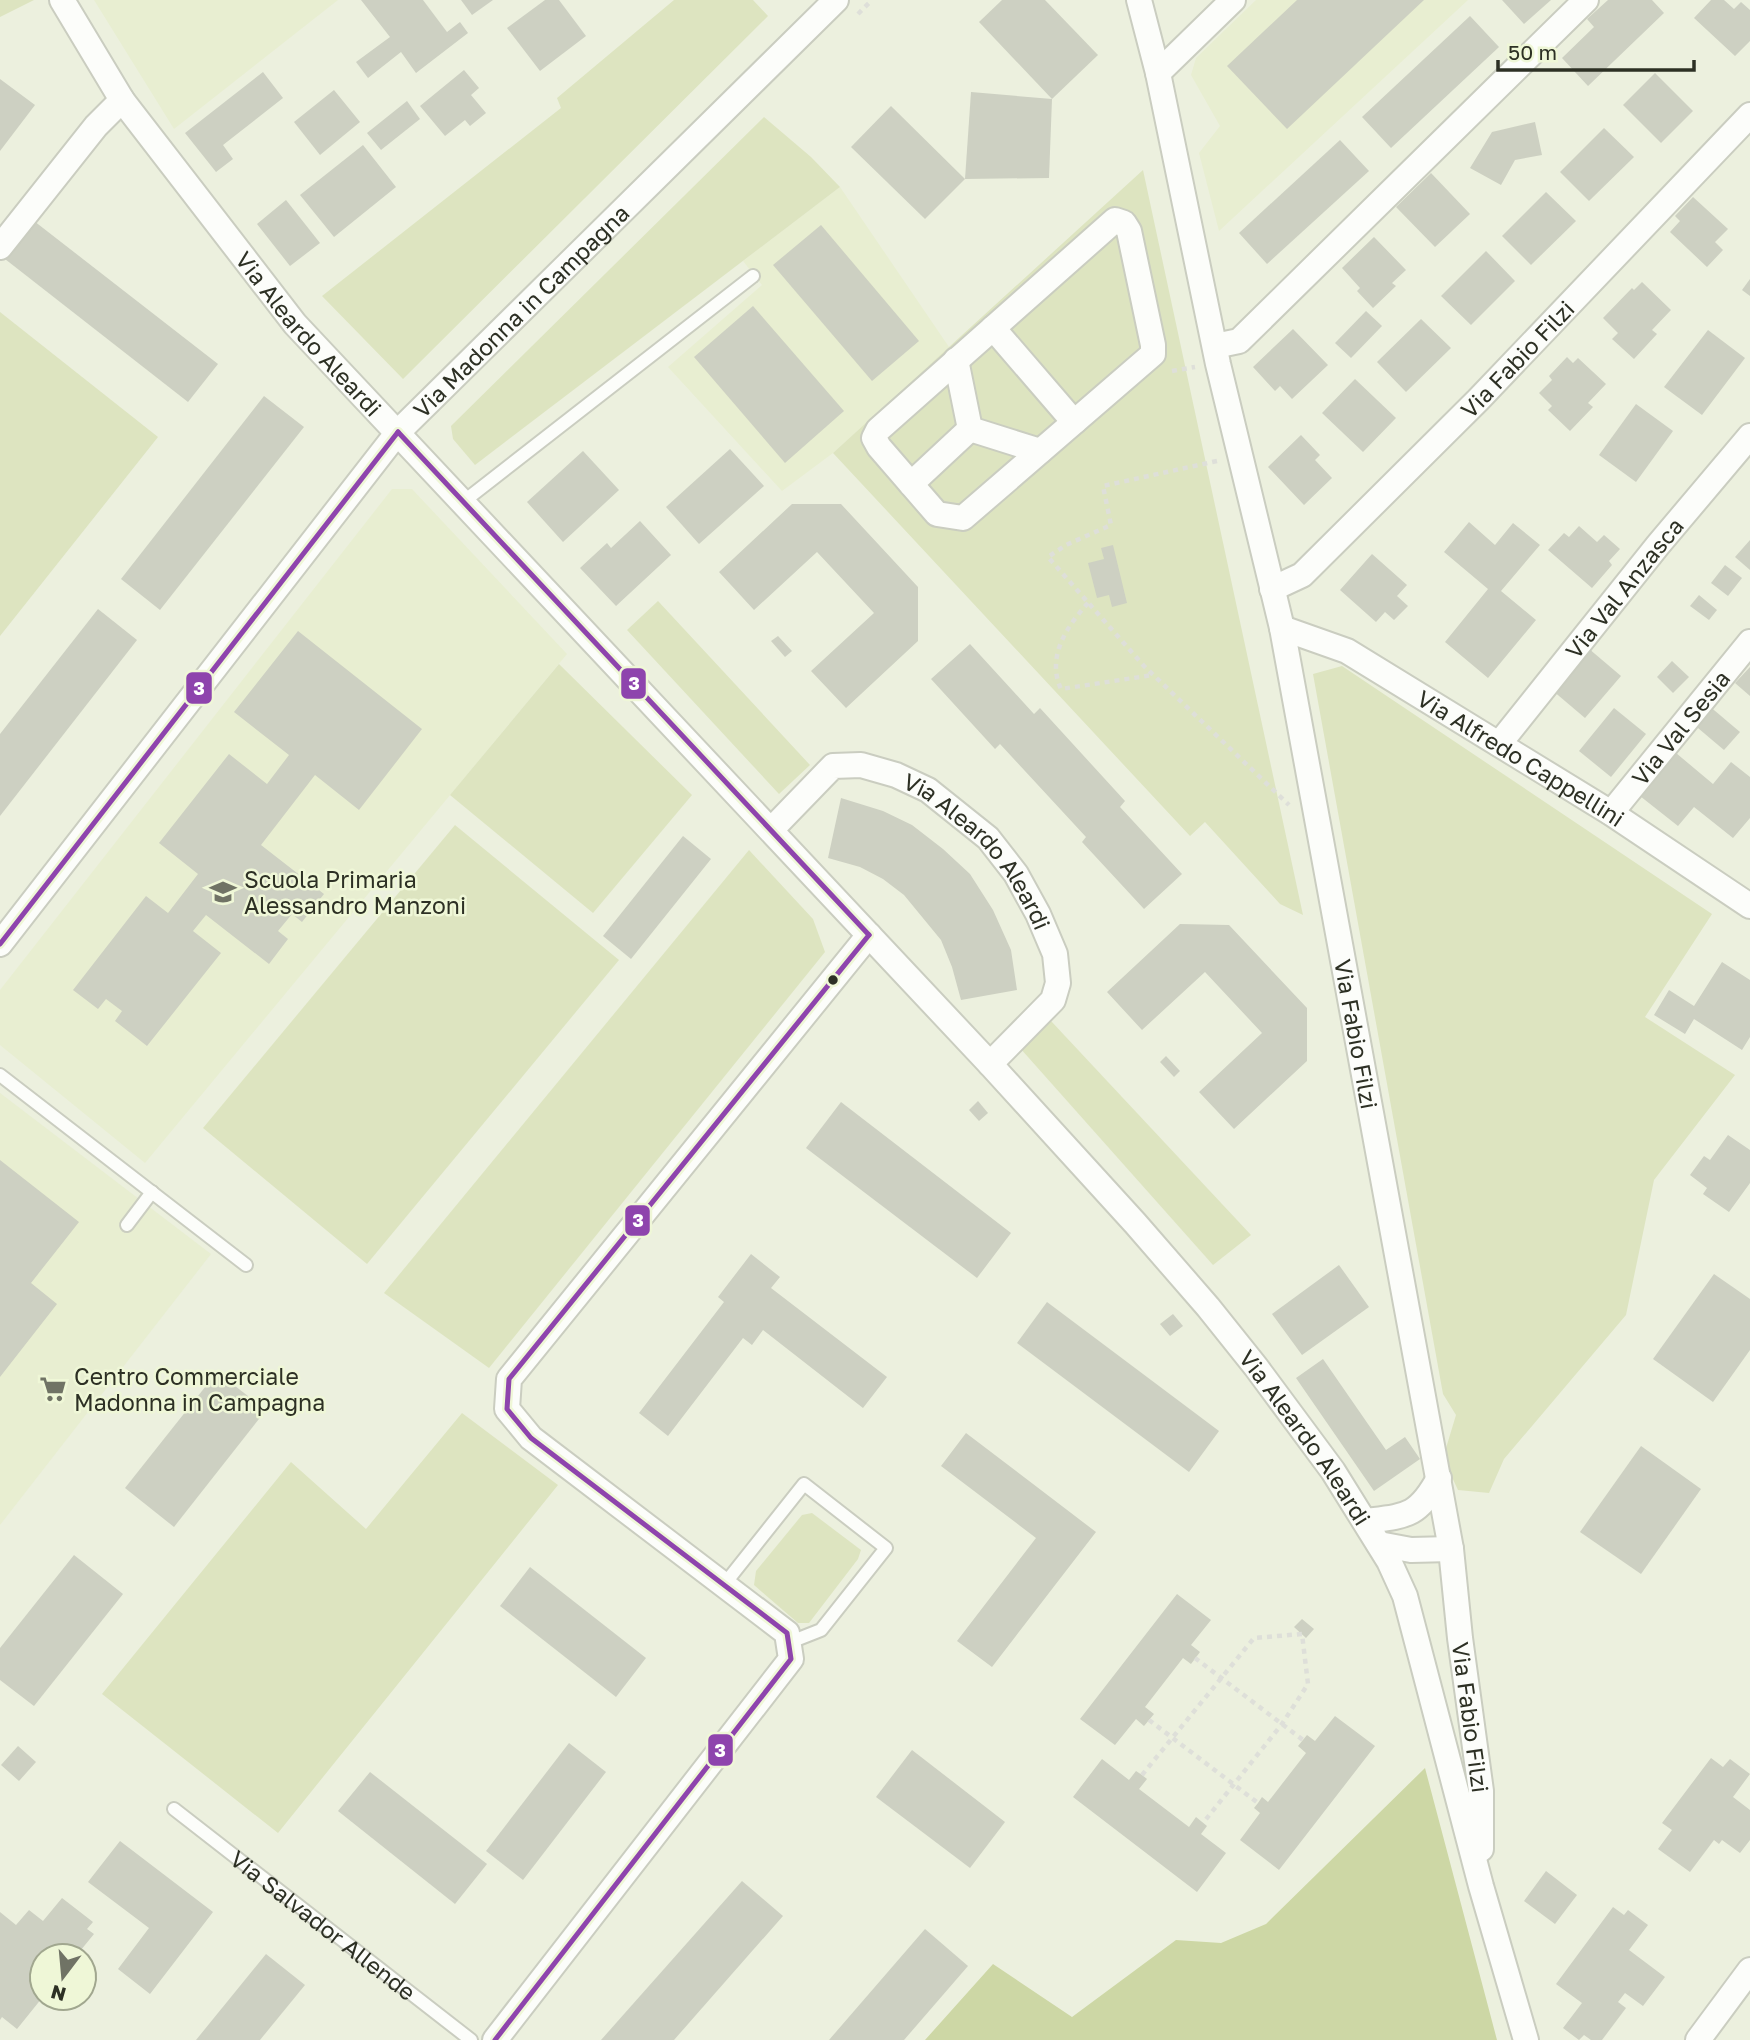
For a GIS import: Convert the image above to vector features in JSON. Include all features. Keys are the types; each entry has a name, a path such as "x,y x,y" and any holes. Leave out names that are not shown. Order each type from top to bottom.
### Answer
{"street":[{"name":"Via Aleardo Aleardi","path":"62,0 122,100 295,324 990,1064 1135,1223 1208,1307 1255,1367 1333,1471 1379,1544 1405,1596 1481,1886"},
{"name":"Via Madonna in Campagna","path":"0,944 398,432 836,0"},
{"name":"Via Fabio Filzi","path":"1139,0 1158,73 1215,346 1282,628 1439,1478 1451,1549 1480,1791 1481,1886"},
{"path":"1158,73 1233,0"},
{"path":"1215,346 1239,341 1586,0"},
{"path":"0,247 96,127 122,100"},
{"name":"Via Fabio Filzi","path":"1272,589 1302,575 1478,400 1750,115"},
{"path":"1115,220 1124,223 1129,231 1153,354 963,518 937,514 874,438 878,430 993,328 1115,220"},
{"path":"993,328 1074,422"},
{"path":"956,360 970,429"},
{"path":"970,429 1040,451"},
{"path":"911,484 970,429"},
{"name":"Via Val Anzasca","path":"1499,744 1658,545 1750,436"},
{"name":"Via Alfredo Cappellini","path":"1282,628 1347,651 1611,813 1750,906"},
{"name":"Via Val Sesia","path":"1611,813 1750,642"},
{"name":"Via Aleardo Aleardi","path":"771,830 833,766 861,765 896,775 928,790 988,838 1016,874 1038,914 1055,954 1058,983 1053,1000 990,1064"},
{"path":"495,2040 791,1659 788,1633 531,1438 507,1409 509,1379 869,935"},
{"path":"1408,1516 1430,1494 1439,1478"},
{"path":"1365,1521 1408,1516 1433,1530 1451,1549"},
{"path":"1379,1544 1411,1550 1451,1549"},
{"path":"1481,1886 1526,2040"},
{"path":"1698,2040 1750,1970"}],"lane":[{"path":"463,502 753,276"},
{"path":"0,1075 246,1265"},
{"path":"127,1225 152,1192"},
{"path":"723,1586 804,1484 886,1548 821,1630 789,1643"},
{"name":"Via Salvador Allende","path":"174,1809 471,2040"}],"path":[{"path":"1217,461 1103,486 1111,526 1066,545 1048,557 1154,675 1322,838"},
{"path":"1088,603 1072,620 1060,643 1055,676 1061,689 1154,675"},
{"path":"1142,1775 1254,1638 1302,1634 1308,1684 1282,1724 1203,1823"},
{"path":"1195,1658 1303,1740"},
{"path":"1149,1720 1258,1803"}],"shaded area":[{"path":"0,0 34,0 0,17"},
{"path":"94,0 338,0 174,129"},
{"path":"674,0 753,0 768,16 403,379 322,296 561,108 557,98"},
{"path":"1256,0 1468,0 1219,231 1199,153 1220,126 1191,75 1196,58"},
{"path":"764,117 811,157 840,187 475,465 453,439 451,426"},
{"path":"1143,170 1303,915 1280,904 1205,822 1190,836 833,453"},
{"path":"840,187 949,347 833,453 782,491 668,367 762,285 743,261"},
{"path":"0,312 158,437 0,636"},
{"name":"Scuola Primaria Alessandro Manzoni","path":"392,489 412,489 567,654 145,1163 0,1045 0,990"},
{"path":"658,601 810,765 779,794 627,630"},
{"path":"559,664 692,795 593,913 450,795"},
{"path":"1342,666 1712,914 1645,1017 1735,1075 1654,1180 1626,1315 1504,1459 1489,1493 1458,1490 1443,1458 1456,1415 1443,1394 1313,674"},
{"path":"455,825 619,960 367,1264 203,1128"},
{"path":"749,850 813,919 825,952 489,1368 384,1293"},
{"path":"1051,1021 1251,1235 1213,1265 1020,1048"},
{"name":"Centro Commerciale Madonna in Campagna","path":"0,1093 211,1254 0,1525"},
{"path":"462,1413 558,1485 278,1833 102,1694 291,1462 366,1529"},
{"path":"812,1513 861,1550 858,1559 809,1623 798,1623 754,1585 756,1571 802,1515"}],"green space":[{"path":"1425,1768 1497,2040 925,2040 993,1964 1072,2017 1176,1940 1221,1943 1266,1924"}],"building":[{"path":"361,0 423,0 447,32 460,22 468,33 416,73 401,52 368,78 356,62 390,37"},
{"path":"461,0 493,0 472,15"},
{"path":"545,0 559,0 586,36 540,71 507,28"},
{"path":"1002,0 1045,0 1098,55 1052,99 979,22"},
{"path":"1297,0 1424,0 1287,129 1227,66"},
{"path":"1502,0 1551,0 1524,24"},
{"path":"1608,0 1652,0 1664,13 1588,86 1562,58 1594,27 1587,19"},
{"path":"1711,0 1724,0 1734,9 1741,2 1750,10 1750,41 1735,56 1694,18"},
{"path":"1470,16 1499,47 1391,148 1362,117"},
{"path":"464,70 479,88 471,95 486,113 470,126 465,120 445,136 420,106"},
{"path":"263,72 283,98 223,145 233,159 216,172 185,133"},
{"path":"1655,73 1693,111 1661,143 1623,105"},
{"path":"0,79 35,105 0,151"},
{"path":"334,90 360,122 320,155 294,122"},
{"path":"971,92 1052,99 1049,178 965,179"},
{"path":"407,101 420,119 381,150 367,133"},
{"path":"891,106 965,179 925,219 851,147"},
{"path":"1535,122 1542,155 1515,160 1501,185 1470,168 1492,132"},
{"path":"1604,128 1634,157 1589,201 1560,172"},
{"path":"1340,140 1369,171 1267,264 1239,233"},
{"path":"363,145 396,187 334,237 300,195"},
{"path":"1431,173 1470,214 1435,247 1396,207"},
{"path":"1546,192 1576,221 1531,265 1502,236"},
{"path":"1693,197 1728,229 1715,242 1723,250 1707,267 1670,232 1680,221 1675,216"},
{"path":"286,200 320,243 290,266 257,224"},
{"path":"34,221 218,364 188,402 5,259"},
{"path":"821,225 919,341 872,381 773,265"},
{"path":"1374,237 1406,270 1392,283 1396,286 1373,308 1357,291 1360,288 1342,268"},
{"path":"1486,251 1515,281 1471,325 1441,296"},
{"path":"1750,279 1750,296 1742,290"},
{"path":"1642,282 1671,310 1652,330 1657,334 1634,359 1612,339 1618,333 1603,318 1632,288 1634,290"},
{"path":"753,306 844,411 785,463 694,357"},
{"path":"1366,311 1382,326 1351,358 1335,343"},
{"path":"1421,319 1451,348 1406,392 1377,362"},
{"path":"1293,329 1328,365 1292,399 1280,386 1275,391 1253,367"},
{"path":"1708,330 1745,358 1702,415 1664,387"},
{"path":"1567,357 1573,363 1578,358 1606,384 1588,403 1593,407 1570,431 1548,410 1552,406 1539,393 1552,380 1549,376"},
{"path":"1355,379 1396,418 1363,452 1322,413"},
{"path":"264,396 304,427 160,610 121,579"},
{"path":"1636,404 1673,431 1636,482 1599,455"},
{"path":"1301,435 1320,455 1315,460 1332,478 1304,505 1268,467"},
{"path":"730,449 764,486 699,544 666,507"},
{"path":"583,451 619,490 563,542 527,502"},
{"path":"792,504 841,504 918,587 918,641 846,708 811,671 874,613 817,552 754,610 719,572"},
{"path":"640,521 671,555 616,606 580,568 607,543 611,548"},
{"path":"1469,522 1495,545 1513,523 1540,545 1501,591 1536,620 1488,678 1445,642 1488,589 1444,552"},
{"path":"1579,526 1597,542 1604,535 1620,549 1609,561 1612,565 1592,588 1548,550 1564,533 1569,537"},
{"path":"1750,540 1750,570 1735,557"},
{"path":"1113,545 1127,603 1112,607 1109,595 1097,598 1088,563 1104,559 1101,548"},
{"path":"1372,554 1407,585 1397,596 1408,606 1394,620 1385,612 1376,622 1340,590"},
{"path":"1725,565 1742,578 1728,596 1711,583"},
{"path":"1699,595 1717,610 1709,620 1690,606"},
{"path":"98,609 137,640 0,816 0,734"},
{"path":"298,631 422,729 359,810 315,775 261,845 324,894 302,922 292,914 278,931 288,939 269,964 206,915 193,931 221,953 147,1046 115,1021 122,1011 106,999 98,1009 73,990 146,896 168,913 198,874 159,843 229,754 267,784 289,755 234,712"},
{"path":"778,636 792,651 785,657 771,641"},
{"path":"970,644 1034,714 1040,708 1125,801 1120,807 1182,874 1144,909 1082,842 1086,837 1000,744 995,749 931,679"},
{"path":"1588,648 1621,676 1585,718 1552,690"},
{"path":"1672,661 1689,677 1673,693 1657,677"},
{"path":"1750,667 1750,696 1735,683"},
{"path":"1708,705 1740,732 1724,750 1692,723"},
{"path":"1614,708 1646,734 1611,777 1579,751"},
{"path":"1676,753 1713,784 1731,762 1750,777 1750,818 1733,838 1694,807 1678,826 1640,796"},
{"path":"841,798 883,811 912,825 970,874 993,910 1011,950 1017,990 961,1000 941,940 904,895 883,879 860,867 828,858"},
{"path":"683,836 711,859 631,959 603,936"},
{"path":"1180,924 1229,925 1307,1008 1307,1061 1234,1129 1199,1092 1262,1033 1205,972 1142,1030 1107,992"},
{"path":"1722,962 1750,980 1750,1037 1742,1050 1694,1019 1685,1034 1654,1015 1669,990 1694,1006"},
{"path":"1166,1056 1180,1071 1174,1077 1160,1062"},
{"path":"978,1101 988,1113 979,1121 969,1110"},
{"path":"841,1102 1011,1233 977,1278 806,1148"},
{"path":"1728,1135 1750,1150 1750,1183 1729,1212 1703,1194 1707,1188 1690,1175 1704,1156 1710,1160"},
{"path":"0,1160 79,1222 31,1283 57,1304 0,1377"},
{"path":"751,1254 780,1277 771,1288 887,1377 863,1408 763,1330 752,1345 743,1338 668,1436 639,1413 724,1302 718,1297"},
{"path":"1339,1265 1369,1307 1302,1355 1272,1314"},
{"path":"1714,1274 1750,1299 1750,1350 1713,1402 1653,1359"},
{"path":"1047,1302 1219,1431 1189,1472 1017,1343"},
{"path":"1173,1314 1183,1326 1170,1336 1160,1324"},
{"path":"1323,1359 1386,1450 1405,1437 1420,1459 1374,1491 1296,1378"},
{"path":"217,1372 266,1410 174,1527 125,1488"},
{"path":"966,1433 1096,1532 992,1667 957,1641 1036,1538 941,1466"},
{"path":"1641,1446 1701,1489 1641,1574 1580,1532"},
{"path":"74,1555 123,1594 34,1706 0,1680 0,1648"},
{"path":"530,1567 646,1658 616,1697 500,1606"},
{"path":"1177,1594 1211,1620 1191,1645 1200,1652 1191,1664 1183,1658 1145,1707 1154,1714 1144,1726 1136,1719 1115,1745 1080,1719"},
{"path":"1302,1619 1314,1629 1306,1638 1294,1627"},
{"path":"1335,1716 1375,1746 1279,1870 1240,1840 1260,1813 1254,1808 1262,1797 1268,1802 1306,1753 1298,1746 1307,1735 1315,1741"},
{"path":"569,1743 606,1772 523,1880 486,1851"},
{"path":"18,1746 36,1762 19,1781 1,1765"},
{"path":"912,1750 1005,1822 970,1868 876,1797"},
{"path":"1711,1758 1723,1767 1730,1759 1750,1774 1733,1797 1750,1810 1750,1840 1740,1853 1722,1840 1719,1844 1714,1840 1690,1872 1658,1849 1672,1830 1662,1823"},
{"path":"1102,1759 1129,1780 1136,1771 1142,1775 1147,1779 1139,1789 1189,1827 1196,1817 1207,1826 1201,1834 1226,1853 1197,1892 1073,1797"},
{"path":"370,1772 487,1864 455,1904 338,1811"},
{"path":"120,1841 213,1912 150,1994 118,1969 149,1928 88,1882"},
{"path":"1546,1871 1577,1895 1555,1924 1524,1901"},
{"path":"742,1881 783,1916 674,2040 601,2040"},
{"path":"62,1898 93,1922 87,1929 94,1934 87,1942 28,1942 28,2012 31,2012 17,2029 2,2017 0,2020 0,1912 16,1925 29,1910 43,1921"},
{"path":"1613,1907 1624,1915 1628,1910 1648,1925 1629,1950 1665,1977 1643,2006 1625,1993 1618,2002 1626,2008 1602,2040 1591,2040 1584,2035 1579,2040 1563,2028 1582,2003 1556,1984"},
{"path":"925,1929 968,1966 904,2040 829,2040"},
{"path":"266,1954 305,1985 260,2040 196,2040"}],"transit line":[{"name":"3","path":"398,432 869,935"},
{"name":"3","path":"0,944 398,432"},
{"name":"3","path":"495,2040 791,1659 787,1633 531,1438 507,1409 509,1379 869,935"}],"place":[{"name":"Scuola Primaria Alessandro Manzoni","path":"223,892"},
{"name":"Centro Commerciale Madonna in Campagna","path":"53,1389"}]}
